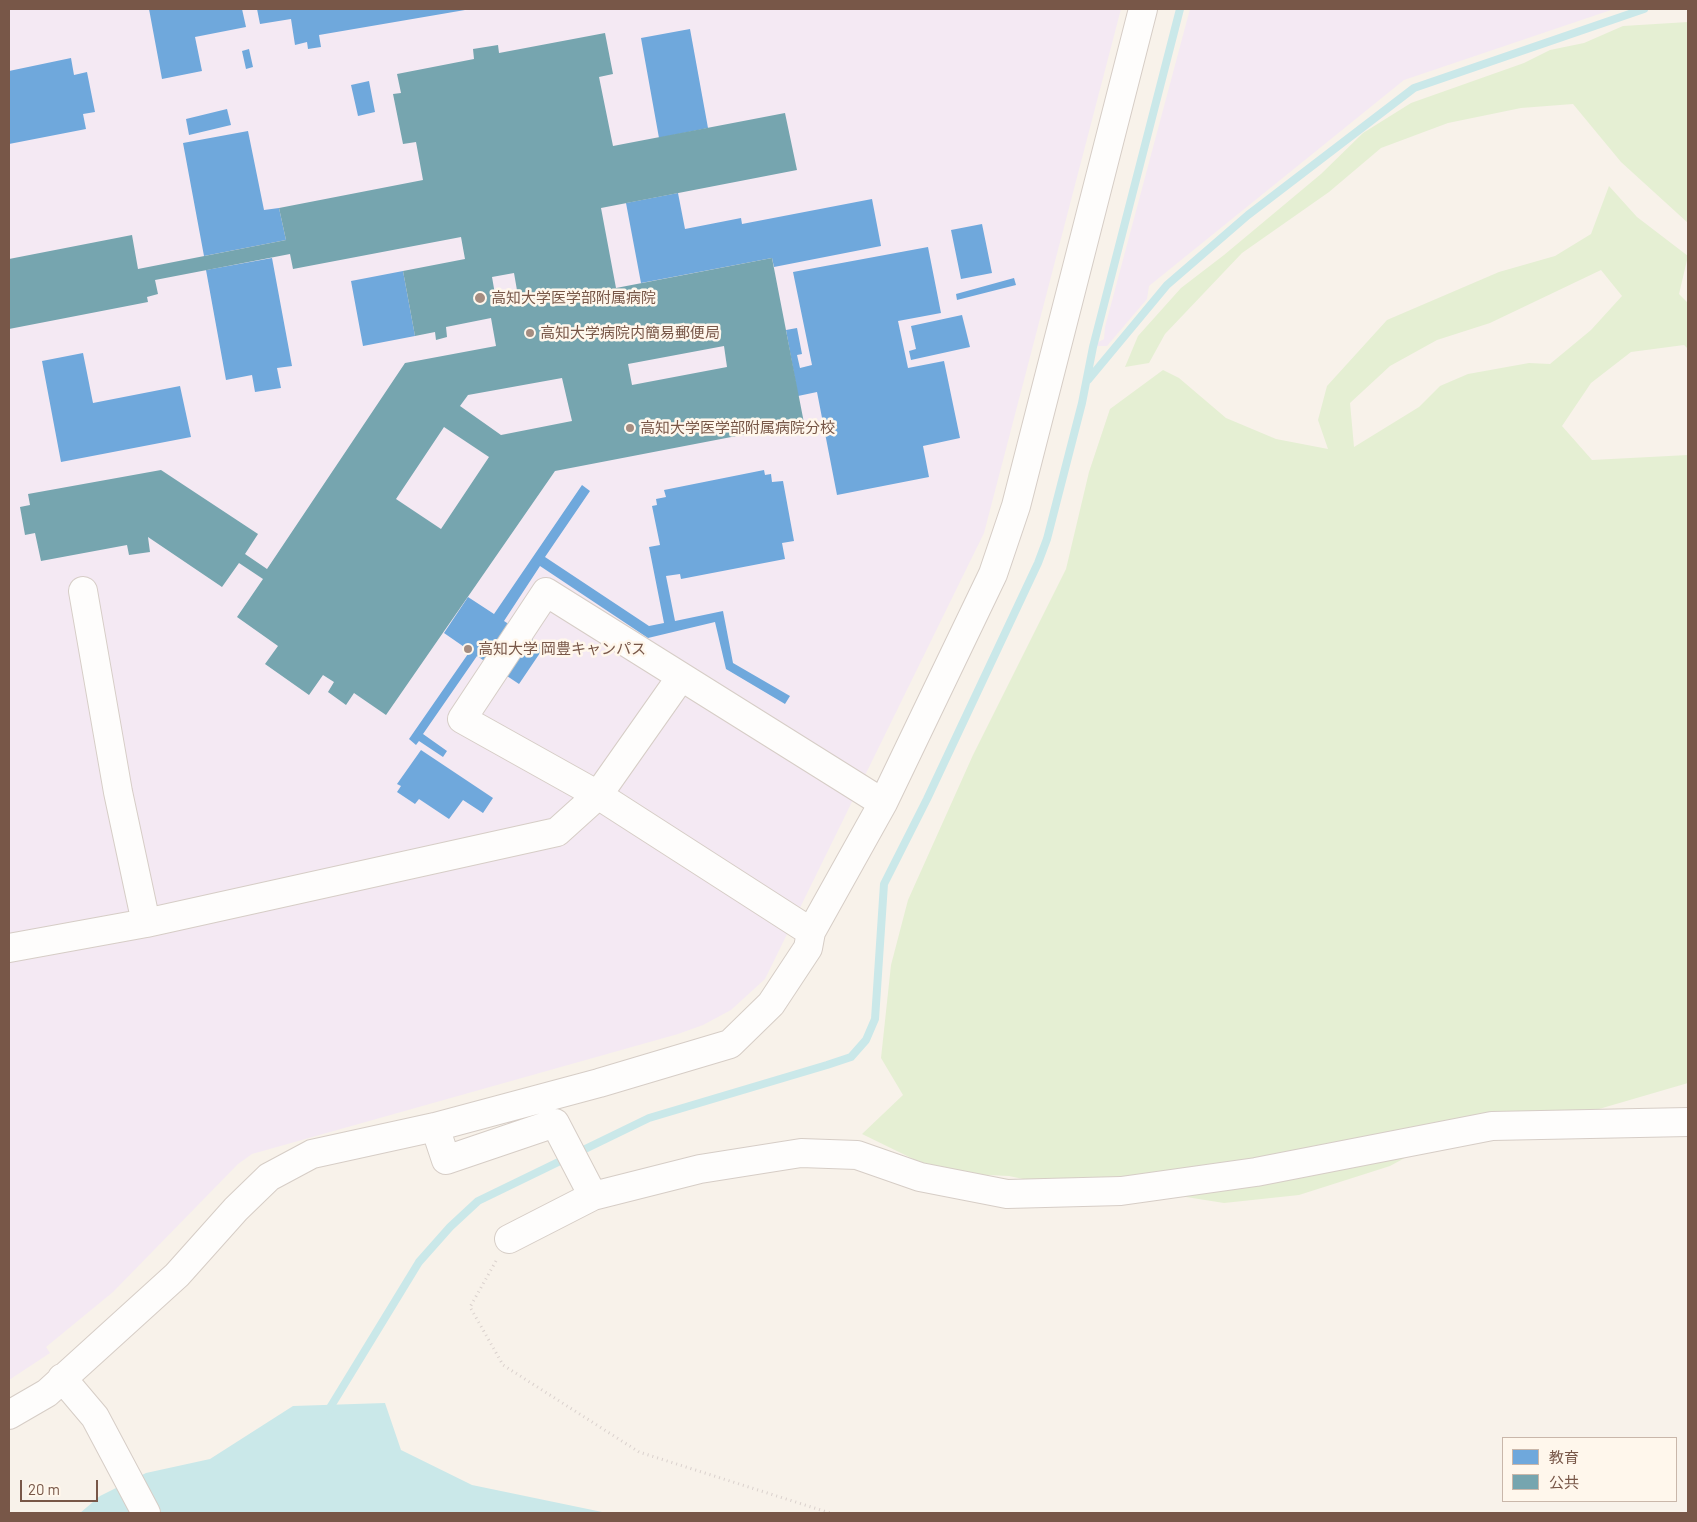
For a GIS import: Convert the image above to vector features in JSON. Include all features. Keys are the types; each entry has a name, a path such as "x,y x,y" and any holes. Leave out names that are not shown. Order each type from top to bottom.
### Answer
{"street":[{"path":"9,1415 47,1393 190,1263 236,1209 269,1177 312,1154 434,1127 599,1083 730,1044 771,1004 808,948 811,932 883,803 993,574 1013,515 1143,9"},
{"path":"83,591 118,792 146,923"},
{"path":"811,932 598,795 462,719 546,592 883,803"},
{"path":"9,948 146,923 556,832 598,795 681,677"},
{"path":"509,1239 588,1186 801,1153 857,1155 920,1177 1007,1194 1121,1191 1256,1172 1492,1126 1688,1122"},
{"path":"434,1127 446,1160 555,1123 588,1186"},
{"path":"62,1378 95,1417 146,1513"}],"path":[{"path":"509,1239 470,1308 503,1365 639,1452 830,1513"}],"shaded area":[{"name":"高知大学 岡豊キャンパス","path":"9,9 1121,9 984,533 765,979 731,1010 703,1025 678,1034 252,1154 238,1164 113,1292 46,1347 50,1353 9,1380"},
{"path":"1190,9 1614,9 1404,80 1149,286 1147,299 1107,346 1098,346 1097,343 1104,339 1105,327"}],"green space":[{"path":"1688,22 1688,223 1621,162 1573,104 1521,108 1448,123 1381,148 1329,192 1242,253 1165,334 1149,363 1125,367 1138,336 1181,288 1224,255 1321,174 1363,133 1411,103 1524,63 1550,50 1584,43 1623,26"},
{"path":"1609,186 1637,217 1688,256 1679,294 1688,303 1688,349 1684,345 1631,352 1591,383 1562,426 1592,460 1688,455 1688,1083 1575,1116 1436,1141 1390,1166 1299,1195 1224,1203 1148,1191 1070,1189 1009,1176 942,1173 862,1134 903,1095 881,1058 891,965 908,900 973,755 1066,569 1089,472 1110,409 1163,370 1179,378 1226,418 1276,439 1328,449 1318,420 1327,386 1387,320 1499,272 1555,256 1591,234","holes":["1601,270 1622,296 1591,330 1550,364 1529,363 1468,374 1440,386 1419,407 1354,447 1350,403 1390,366 1437,340 1490,323"]}],"water":[{"path":"385,1403 401,1450 472,1485 607,1513 80,1513 100,1496 146,1473 210,1459 293,1406"}],"building: 教育":[{"path":"149,9 242,9 246,27 195,37 202,71 162,79"},
{"path":"257,9 465,10 319,35 321,47 308,49 307,42 295,45 291,19 260,24"},
{"path":"690,29 708,128 659,138 641,38"},
{"path":"249,49 253,67 246,69 242,51"},
{"path":"71,58 74,75 87,72 95,112 83,114 86,129 9,144 9,71"},
{"path":"369,81 375,112 358,116 351,85"},
{"path":"227,109 231,125 189,135 186,119"},
{"path":"248,131 264,210 279,208 286,240 204,256 183,143"},
{"path":"678,193 685,229 741,218 742,224 872,199 881,246 774,267 772,258 641,283 626,203"},
{"path":"982,224 992,273 961,279 951,230"},
{"path":"928,247 941,313 898,321 908,368 944,361 960,438 923,446 929,477 837,495 817,392 798,396 786,330 797,328 802,354 797,355 800,368 812,365 793,272"},
{"path":"272,258 292,366 277,368 281,388 255,392 252,375 226,380 206,270"},
{"path":"403,271 415,336 363,346 351,281"},
{"path":"1014,278 1016,285 957,300 956,294"},
{"path":"962,315 970,347 911,360 909,351 916,349 911,326"},
{"path":"83,353 93,403 180,386 191,437 61,462 42,361"},
{"path":"764,470 765,475 771,474 772,482 783,481 794,541 782,543 785,559 681,579 680,574 666,576 675,621 723,611 733,663 790,696 785,704 726,669 715,622 648,638 540,566 504,621 544,647 519,684 477,656 423,734 447,751 443,757 419,741 416,745 409,739 470,651 444,633 468,597 494,614 582,485 590,491 545,557 649,626 664,623 649,547 660,545 652,506 657,505 656,499 666,497 664,490"},
{"path":"421,750 493,798 483,813 463,800 449,819 419,799 415,804 397,792 401,786 397,784"}],"building: 公共":[{"path":"605,33 613,74 599,77 613,146 785,113 797,170 601,208 616,288 772,258 804,423 555,471 386,715 354,693 346,705 328,692 334,682 323,675 309,695 265,664 278,646 237,617 263,579 239,563 222,587 148,537 150,552 129,555 127,545 41,561 35,533 25,535 20,507 30,505 28,494 161,470 258,534 245,554 267,569 405,363 496,346 491,318 446,327 447,337 436,340 435,332 415,336 403,271 465,259 461,237 293,269 290,254 155,280 158,294 147,297 148,302 9,329 9,259 132,235 138,269 286,240 279,208 423,180 416,142 403,144 393,94 401,93 397,74 474,59 473,49 498,45 499,53","holes":["514,273 518,296 496,300 492,277","724,346 727,367 632,385 628,364","562,378 572,421 501,435 460,406 468,395","444,427 489,457 441,529 396,499"]}],"waterway":[{"path":"328,1411 419,1262 450,1227 478,1201 649,1118 851,1057 866,1040 875,1019 884,884 927,799 1038,563 1047,539 1082,403 1093,347 1180,9"},
{"path":"1088,380 1167,285 1248,215 1414,88 1644,9"}],"place":[{"name":"高知大学医学部附属病院","path":"480,298"},
{"name":"高知大学病院内簡易郵便局","path":"530,333"},
{"name":"高知大学医学部附属病院分校","path":"630,428"},
{"name":"高知大学 岡豊キャンパス","path":"468,649"}]}
